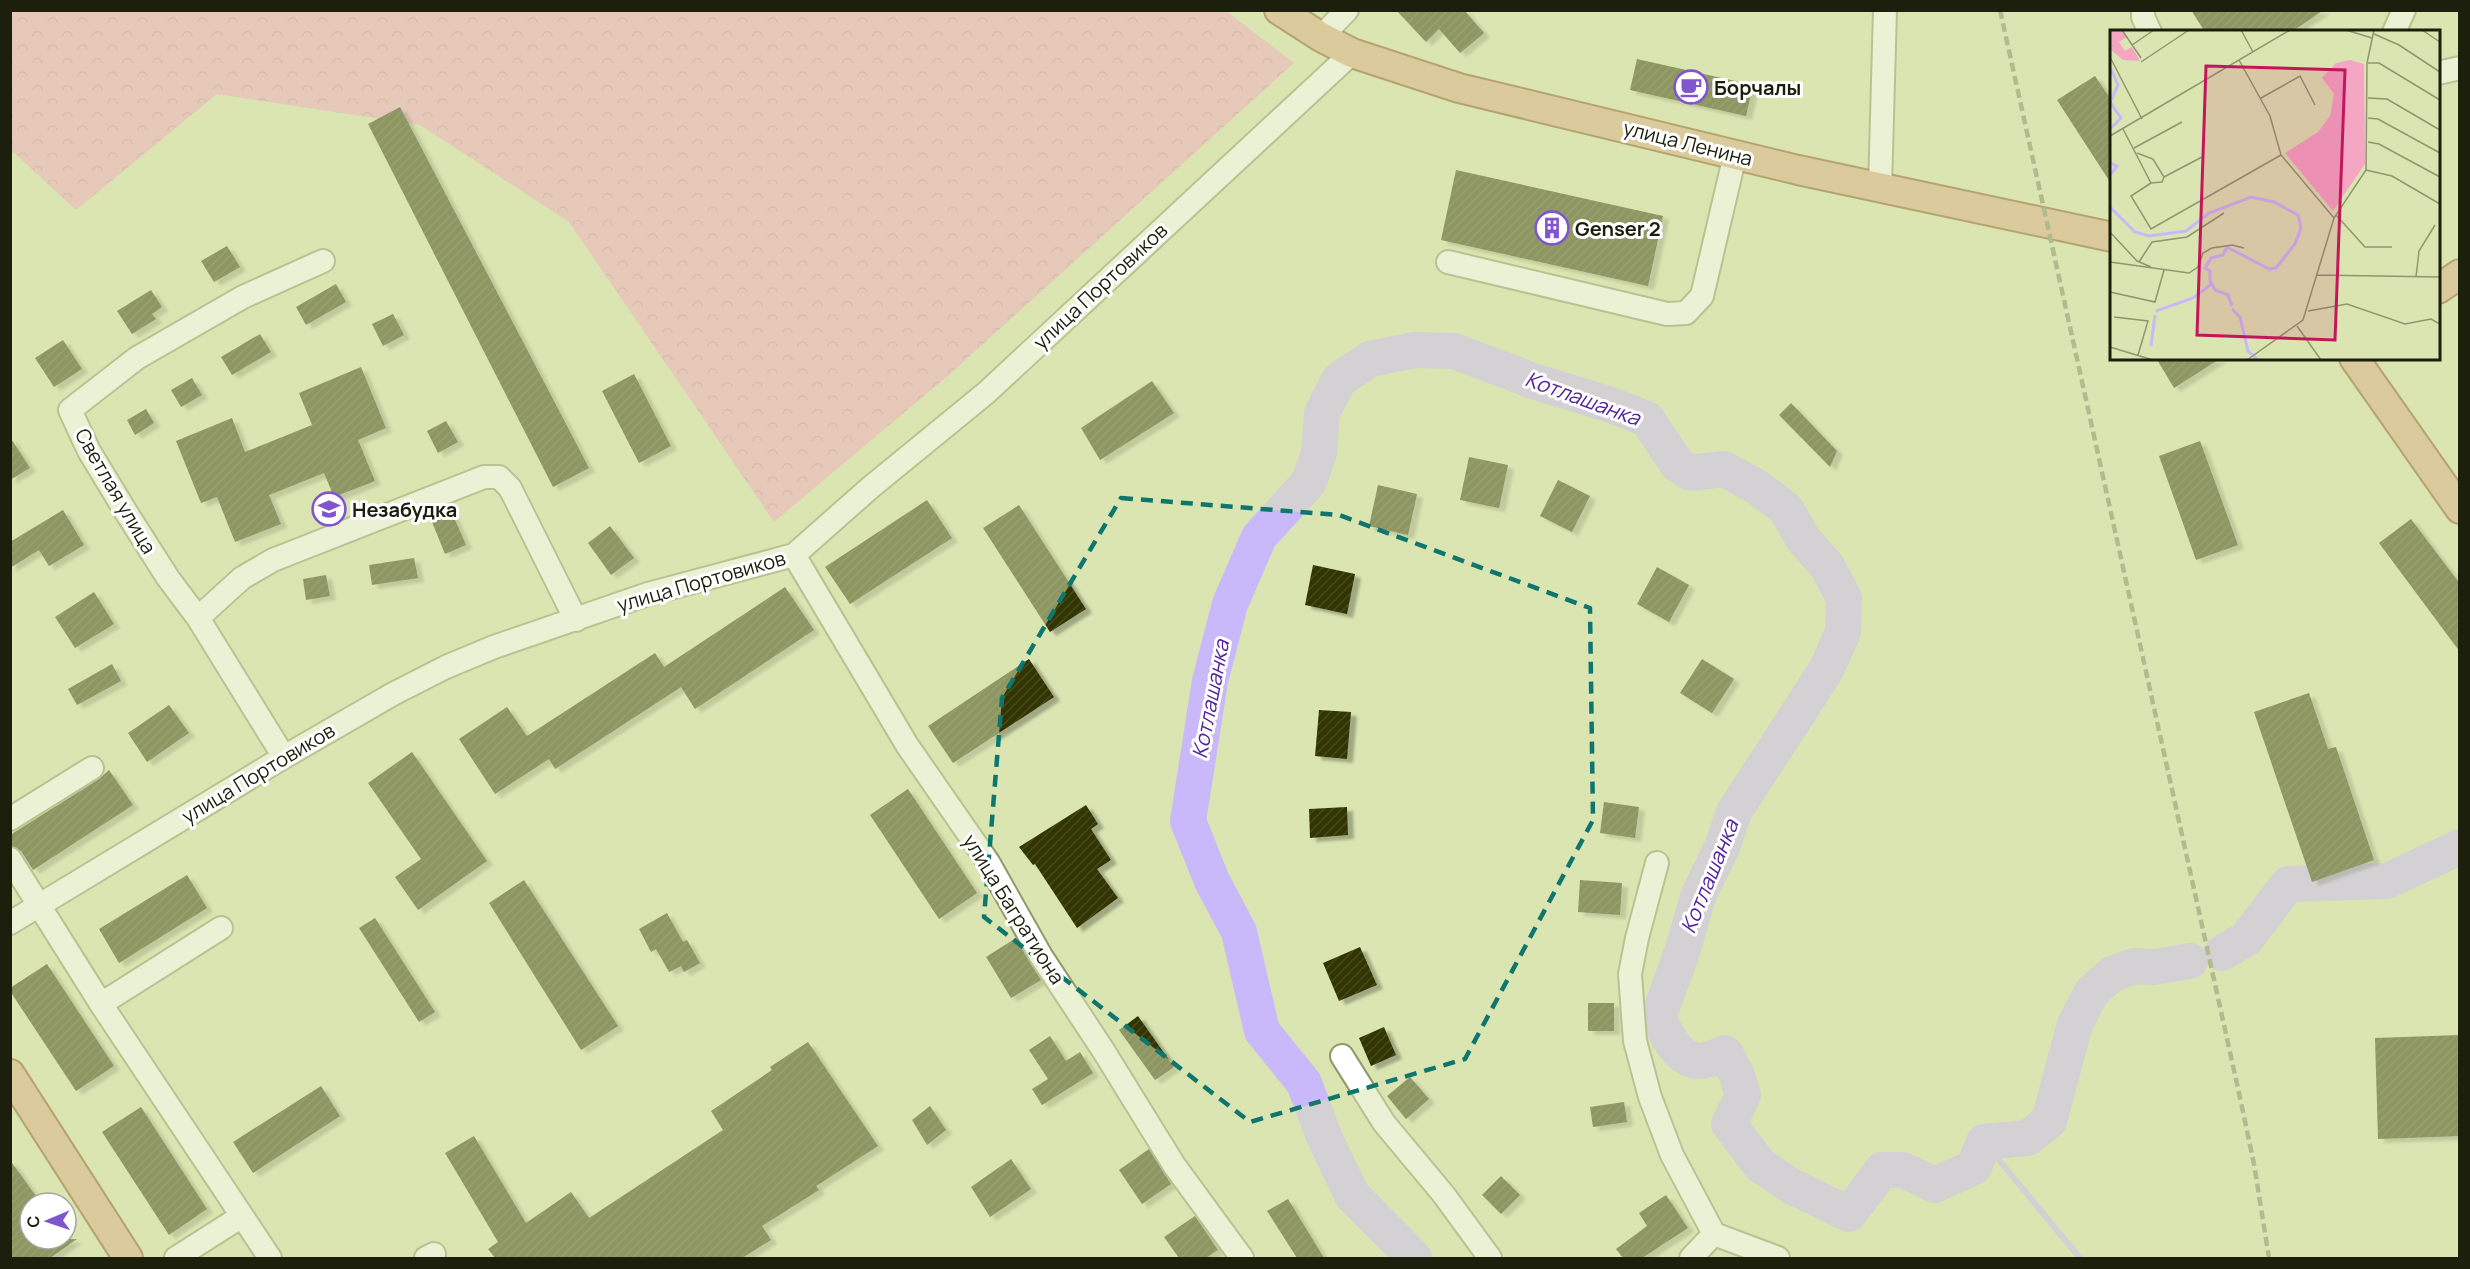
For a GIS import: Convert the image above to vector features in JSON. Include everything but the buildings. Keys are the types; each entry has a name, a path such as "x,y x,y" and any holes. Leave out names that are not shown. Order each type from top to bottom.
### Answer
{"main road":[{"name":"улица Ленина","path":"1279,10 1321,37 1352,53 1459,88 1735,155 2110,237"},
{"path":"2440,288 2460,274"},
{"path":"2355,360 2460,509"},
{"path":"10,1074 128,1258"}],"street":[{"path":"1321,37 1347,10"},
{"path":"1880,188 1885,10"},
{"path":"2143,10 2143,17 2149,30"},
{"path":"2395,30 2404,10"},
{"name":"улица Портовиков","path":"10,923 284,757 393,694 446,667 494,647 648,594 794,555 871,487 986,393 1352,53"},
{"path":"2440,73 2460,68"},
{"path":"1448,262 1667,314 1686,313 1702,296 1735,155"},
{"name":"Светлая улица","path":"284,757 198,618 168,578 89,452 70,410 137,358 243,297 323,261"},
{"path":"198,618 242,578 273,560 484,477 499,477 510,488 576,620"},
{"name":"улица Багратиона","path":"794,555 907,746 988,862 1041,956 1103,1050 1174,1165 1242,1258"},
{"path":"10,819 92,768"},
{"path":"10,859 101,1004 270,1258"},
{"path":"1657,863 1630,974 1635,1041 1650,1097 1672,1155 1714,1234 1778,1258"},
{"path":"101,1004 220,928"},
{"path":"1342,1056 1384,1123 1444,1195 1490,1258"},
{"path":"176,1258 242,1216"},
{"path":"1690,1258 1714,1234"}],"highlighted area":[{"path":"1121,498 1339,515 1590,608 1593,820 1465,1059 1250,1122 984,917 1002,698"}],"green space":[{"path":"1225,10 1294,63 950,374 774,522 569,222 420,125 217,94 76,210 11,150 11,11"}],"waterway":[{"name":"Котлашанка","path":"1414,1258 1352,1195 1325,1139 1304,1083 1262,1031 1239,932 1212,881 1188,821 1210,681 1230,604 1259,537 1309,482 1319,453 1322,413 1339,380 1370,359 1415,350 1454,351 1533,381 1608,404 1647,419 1677,464 1690,473 1724,469 1757,487 1786,509 1803,539 1827,566 1844,598 1843,632 1826,670 1734,812 1722,847 1699,894 1682,952 1658,1018 1676,1048 1689,1058 1697,1061 1706,1060 1725,1053 1736,1073 1743,1095 1729,1124 1760,1165 1791,1186 1849,1214 1882,1170 1903,1170 1935,1185 1974,1167 1984,1142 2028,1138 2049,1121 2075,1024 2091,993 2112,974 2134,966 2154,967 2190,961"},
{"name":"Котлашанка","path":"2222,953 2246,939 2288,884 2387,881 2460,847"},
{"path":"1984,1142 2080,1258"}],"railway":[{"path":"2000,10 2239,1093 2254,1164 2269,1258"}],"place":[{"name":"Борчалы","path":"1691,87"},
{"name":"Genser 2","path":"1552,228"},
{"name":"Незабудка","path":"329,509"}]}
